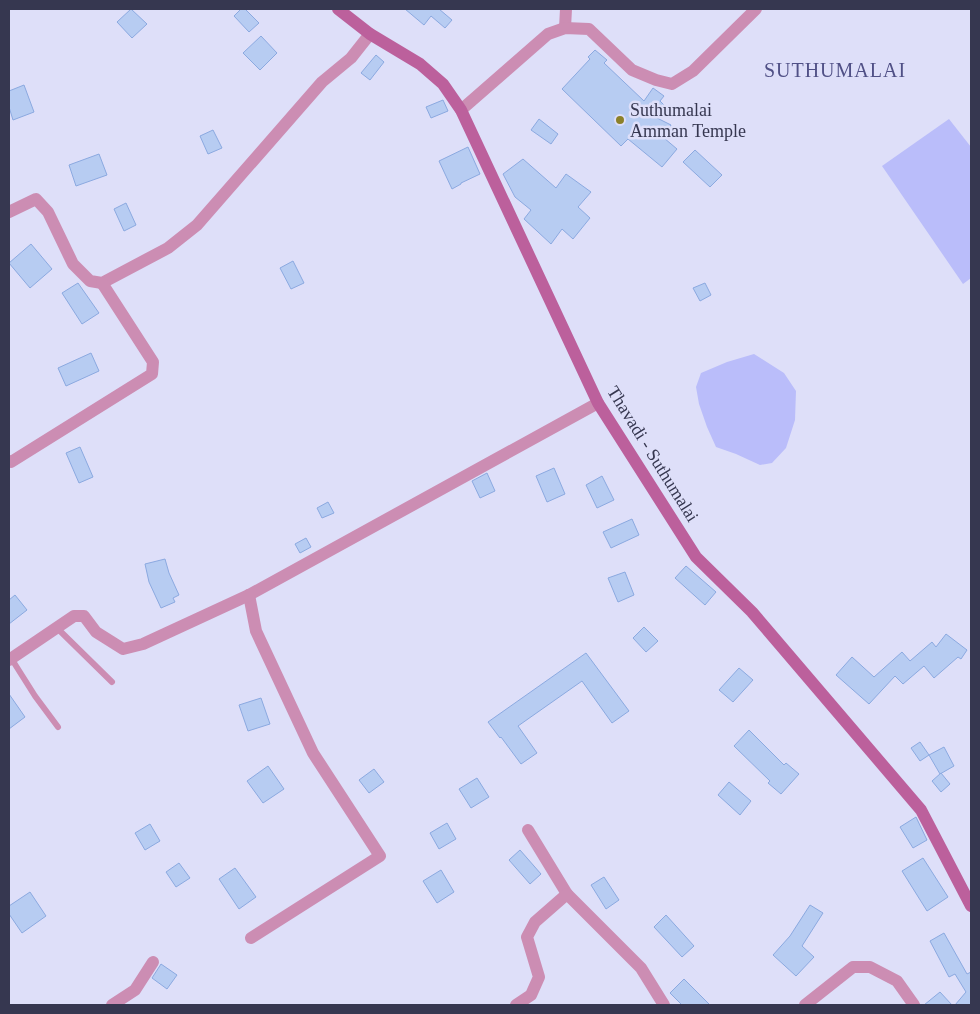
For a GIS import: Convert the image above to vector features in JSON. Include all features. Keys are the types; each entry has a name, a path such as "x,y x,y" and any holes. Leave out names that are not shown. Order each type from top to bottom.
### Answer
{"main road":[{"name":"Thavadi - Suthumalai","path":"338,9 370,34 420,64 443,84 461,110 598,403 696,556 752,612 921,810 971,906"}],"street":[{"path":"566,9 566,28"},
{"path":"461,110 548,34 566,28 589,29 632,70 656,80 672,84 693,71 756,9"},
{"path":"9,212 36,199 48,212 73,264 90,281 102,283 168,248 197,225 322,82 351,58 370,34"},
{"path":"9,461 11,462 152,374 153,362 102,283"},
{"path":"10,659 74,616 84,616 96,632 123,649 143,644 248,595 598,403"},
{"path":"248,595 256,631 313,753 380,856 251,938"},
{"path":"528,830 567,894 641,968 664,1005"},
{"path":"516,1005 531,995 539,977 527,937 535,922 567,894"},
{"path":"112,1005 135,990 153,962"},
{"path":"805,1005 853,967 870,967 897,982 914,1005"}],"lane":[{"path":"58,628 112,682"},
{"path":"10,659 58,727"}],"water":[{"path":"949,119 971,147 971,278 963,284 882,166"},
{"path":"754,354 784,373 796,391 795,420 786,448 772,463 760,465 716,447 699,404 696,387 701,373 727,362"}],"building":[{"path":"131,9 147,24 132,38 117,22"},
{"path":"241,9 245,9 259,23 249,32 234,16"},
{"path":"405,9 439,9 452,20 445,28 431,16 424,25"},
{"path":"261,36 277,53 260,70 243,53"},
{"path":"595,50 607,60 604,63 644,101 653,88 664,96 660,101 667,108 657,118 671,125 664,138 677,149 662,167 628,139 621,146 562,89 590,59 588,57"},
{"path":"376,55 384,62 370,80 361,73"},
{"path":"24,85 34,112 13,120 9,107 9,91"},
{"path":"443,100 448,111 431,118 426,107"},
{"path":"539,119 558,134 551,144 531,130"},
{"path":"213,130 222,148 208,154 200,136"},
{"path":"468,147 480,174 452,189 439,161"},
{"path":"695,150 722,175 710,187 683,162"},
{"path":"99,154 107,175 76,186 69,165"},
{"path":"523,159 556,188 566,174 591,192 578,207 590,218 573,239 562,229 551,244 524,219 531,210 515,197 503,174"},
{"path":"126,203 136,225 124,231 114,209"},
{"path":"31,244 52,269 30,288 9,263"},
{"path":"293,261 304,283 291,289 280,268"},
{"path":"78,283 99,313 82,324 62,293"},
{"path":"705,283 711,295 700,301 693,288"},
{"path":"91,353 99,371 66,386 58,368"},
{"path":"80,447 93,477 79,483 66,453"},
{"path":"554,468 565,494 547,502 536,476"},
{"path":"487,473 495,491 480,498 472,481"},
{"path":"602,476 614,500 597,508 586,485"},
{"path":"328,502 334,513 322,518 317,508"},
{"path":"632,519 639,535 611,548 603,532"},
{"path":"306,538 311,547 300,553 295,544"},
{"path":"165,559 179,595 173,598 175,602 161,608 149,582 145,564"},
{"path":"686,566 716,592 705,605 675,578"},
{"path":"625,572 634,595 618,602 608,578"},
{"path":"15,595 27,610 9,624 9,600"},
{"path":"644,627 658,641 646,652 633,638"},
{"path":"946,634 967,650 961,659 958,657 934,678 924,666 903,684 895,676 869,704 836,675 852,657 874,677 902,652 910,661 932,642 936,647"},
{"path":"586,653 629,711 612,723 582,681 518,726 537,753 521,764 488,722"},
{"path":"739,668 753,680 733,702 719,690"},
{"path":"9,694 25,717 9,729"},
{"path":"261,698 270,724 248,731 239,705"},
{"path":"749,730 784,765 786,763 799,774 781,794 768,783 770,781 734,746"},
{"path":"920,742 929,755 920,761 911,748"},
{"path":"944,747 954,766 940,774 929,755"},
{"path":"268,766 284,789 263,803 247,781"},
{"path":"374,769 384,782 369,793 359,780"},
{"path":"941,773 950,784 941,792 932,781"},
{"path":"477,778 489,797 471,808 459,789"},
{"path":"729,782 751,801 740,815 718,795"},
{"path":"916,817 927,840 913,848 900,827"},
{"path":"447,823 456,839 439,849 430,833"},
{"path":"150,824 160,841 145,850 135,833"},
{"path":"520,850 541,874 530,884 509,860"},
{"path":"923,858 948,897 927,911 902,871"},
{"path":"179,863 190,878 176,887 166,872"},
{"path":"235,868 256,897 239,909 219,879"},
{"path":"441,870 454,892 437,903 423,881"},
{"path":"604,877 619,900 606,909 591,885"},
{"path":"30,892 46,916 22,933 9,914 9,906"},
{"path":"810,905 823,913 802,946 814,957 796,976 773,955 790,936"},
{"path":"666,915 694,946 682,957 654,927"},
{"path":"944,933 967,974 971,972 971,1005 955,1005 966,992 955,974 949,977 930,941"},
{"path":"161,964 177,975 167,989 152,978"},
{"path":"684,979 710,1005 682,1005 670,993"},
{"path":"940,992 952,1005 924,1005"}],"place":[{"name":"Suthumalai Amman Temple","path":"620,120"}],"district":[{"name":"SUTHUMALAI","path":"835,70"}]}
